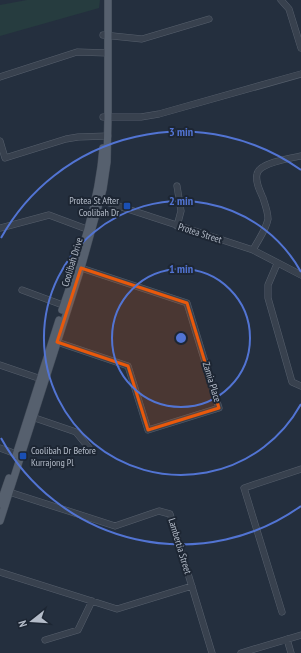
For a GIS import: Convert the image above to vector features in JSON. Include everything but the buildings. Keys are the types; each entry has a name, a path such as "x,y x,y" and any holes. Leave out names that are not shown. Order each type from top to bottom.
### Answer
{"main road":[{"name":"Coolibah Drive","path":"0,521 18,454 43,380 98,200 106,117 103,0"},
{"name":"Coolibah Drive","path":"105,35 108,0"},
{"name":"Coolibah Drive","path":"0,504 7,491"}],"street":[{"path":"281,0 289,9 301,48"},
{"path":"105,35 142,39 209,19"},
{"path":"0,77 77,52 105,53"},
{"path":"106,117 141,117 159,114 301,74"},
{"path":"0,141 5,158 66,139 105,136"},
{"path":"253,250 266,226 268,219 266,205 257,180 258,170 269,164 301,156"},
{"path":"177,186 181,211 177,226"},
{"name":"Protea Street","path":"98,200 253,250 277,264 301,275"},
{"path":"0,228 49,215 90,230"},
{"path":"277,264 268,285 268,298 292,382 301,386"},
{"name":"Zamia Place","path":"55,341 128,366 148,430 220,408 187,303 78,267"},
{"path":"22,290 66,306"},
{"path":"0,365 43,380"},
{"path":"30,416 76,432 89,448"},
{"path":"0,448 18,454"},
{"path":"282,612 244,488 301,469"},
{"name":"Lambertia Street","path":"7,491 115,526 159,511 170,514 212,653"},
{"path":"0,572 117,609 192,586"},
{"path":"45,640 78,630 92,601"},
{"path":"241,653 301,635"},
{"path":"287,639 291,653"}],"highlighted area":[{"path":"81,268 187,303 219,408 148,430 128,366 57,342"}],"green space":[{"path":"27,0 100,0 99,8 0,36 0,5"}],"place":[{"name":"Protea St After Coolibah Dr","path":"127,206"},
{"name":"Coolibah Dr Before Kurrajong Pl","path":"23,456"}]}
